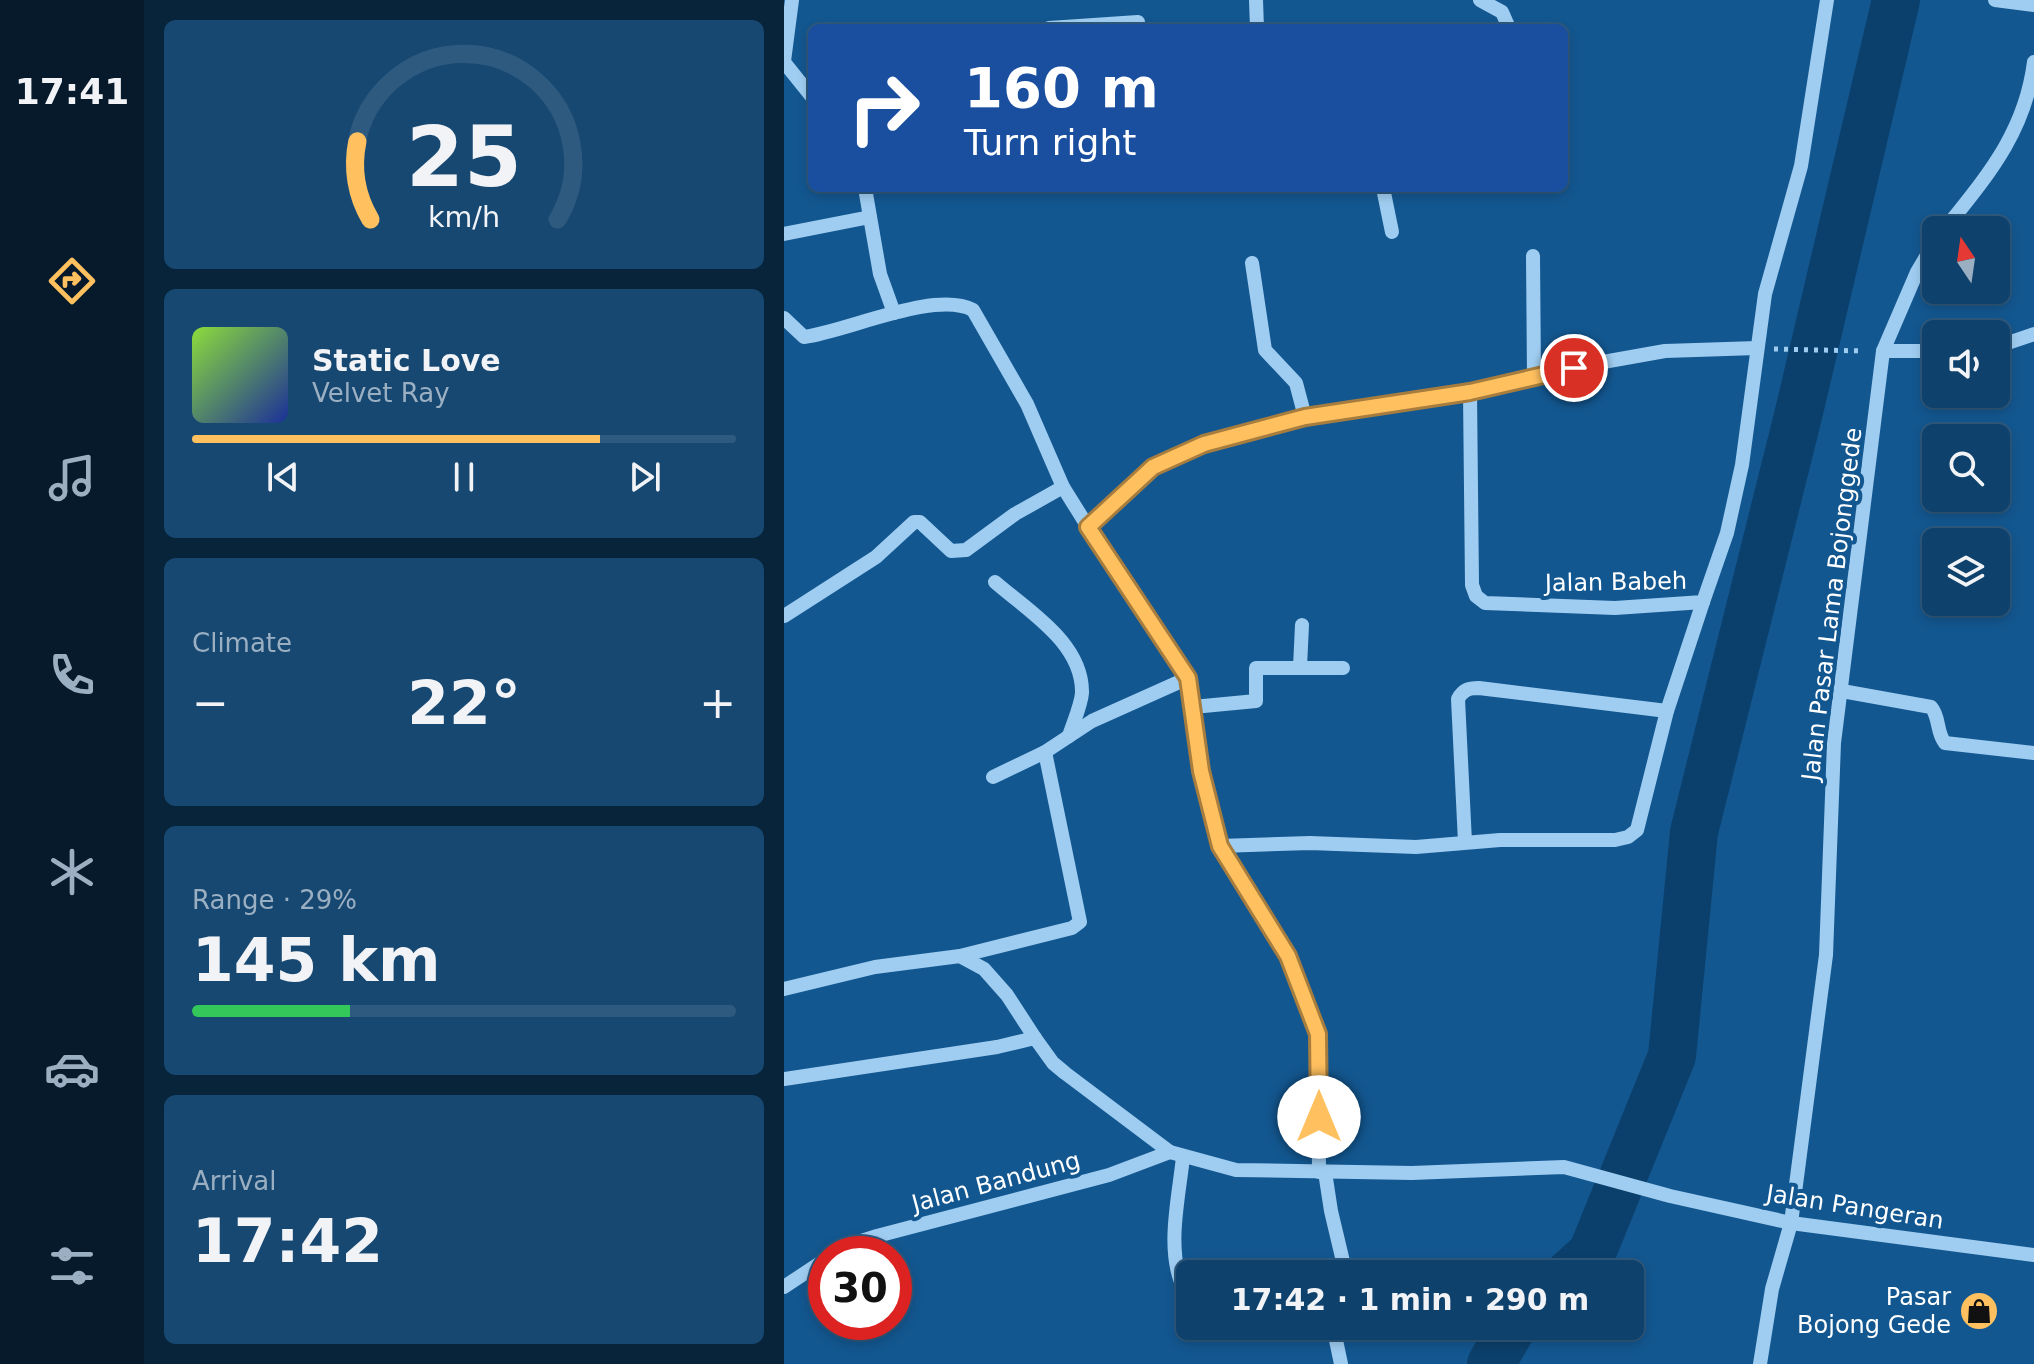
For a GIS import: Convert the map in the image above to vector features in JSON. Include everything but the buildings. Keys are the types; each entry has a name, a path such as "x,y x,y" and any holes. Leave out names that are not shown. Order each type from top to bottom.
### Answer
{"street":[{"path":"792,0 784,61 808,92"},
{"path":"1256,0 1257,24"},
{"path":"1480,0 1502,12 1507,24"},
{"name":"Jalan Babeh","path":"1470,392 1471,569 1476,596 1485,603 1615,608 1703,602 1727,533 1742,465 1765,294 1801,166 1827,0"},
{"path":"1995,0 2034,5"},
{"path":"1108,24 1138,22"},
{"path":"1955,216 1997,164 2016,126 2034,62"},
{"path":"866,192 880,274 894,313"},
{"path":"1384,192 1392,232"},
{"path":"784,234 870,217"},
{"path":"1533,256 1534,377"},
{"path":"1252,263 1265,350 1296,383 1305,417"},
{"name":"Jalan Pasar Lama Bojonggede","path":"1760,1364 1772,1289 1791,1223 1826,955 1834,743 1883,351 1922,264"},
{"path":"784,318 804,337 894,313 949,304 964,305 973,310 1038,426 1063,487 1188,678 1201,771 1220,846 1288,956 1318,1034 1322,1172 1343,1260"},
{"path":"2010,342 2034,334"},
{"path":"1088,527 1153,467 1204,444 1305,417 1470,392 1665,351 1757,348"},
{"path":"1883,351 1922,351"},
{"path":"784,616 876,557 914,522 920,522 951,551 958,552 973,546 1015,514 1063,487"},
{"path":"995,582 1062,640 1077,666 1082,694 1069,736"},
{"path":"1220,846 1310,843 1416,847 1465,842 1615,840 1628,837 1637,830 1667,711 1703,602"},
{"path":"1300,667 1302,625"},
{"path":"1193,707 1256,701 1256,668 1343,668"},
{"path":"993,777 1045,752 1092,721 1188,678"},
{"path":"1465,842 1458,699 1462,692 1479,688 1667,711"},
{"path":"1842,691 1931,707 1935,711 1939,736 1945,743 2034,753"},
{"path":"784,989 875,967 960,956 1072,928 1080,922 1045,752"},
{"path":"960,956 984,969 1007,995 1053,1063 1176,1154 1236,1170 1322,1172"},
{"path":"784,1079 997,1047 1035,1038"},
{"path":"1176,1154 1177,1260"},
{"name":"Jalan Bandung","path":"877,1236 1109,1175 1176,1154"},
{"name":"Jalan Pangeran","path":"1322,1172 1412,1173 1564,1167 1670,1196 1791,1223 2034,1255"},
{"path":"784,1287 808,1271"},
{"path":"1336,1340 1341,1364"}],"path":[{"path":"1781,350 1883,351"}],"waterway":[{"path":"1584,1260 1592,1253 1672,1056 1694,832 1799,412 1896,0"},
{"path":"1491,1364 1505,1340"}],"place":[{"name":"Pasar Bojong Gede","path":"1979,1311"}],"route":[{"path":"1319,1117 1318,1034 1288,956 1220,846 1203,784 1188,678 1088,527 1153,467 1204,444 1305,417 1470,392 1574,368"}]}
